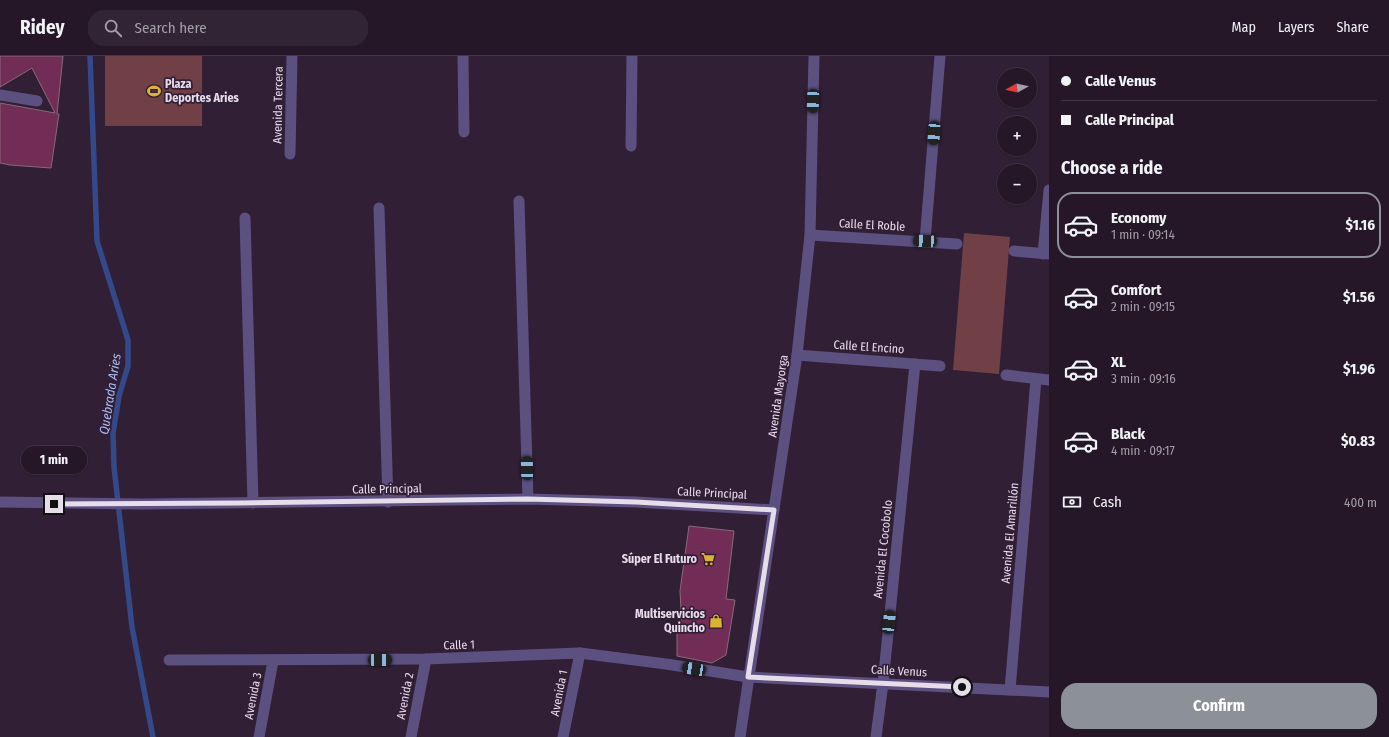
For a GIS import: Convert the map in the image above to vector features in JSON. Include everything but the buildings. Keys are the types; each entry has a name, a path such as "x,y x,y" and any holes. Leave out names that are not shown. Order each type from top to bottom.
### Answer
{"street":[{"name":"Avenida Tercera","path":"290,154 292,56"},
{"path":"464,56 464,132"},
{"path":"631,146 632,56"},
{"name":"Avenida Mayorga","path":"740,737 797,355 810,235 814,56"},
{"path":"925,241 940,56"},
{"path":"0,96 37,101"},
{"path":"1014,251 1046,254 1049,190"},
{"path":"519,201 528,499"},
{"path":"379,208 388,502"},
{"path":"245,218 253,503"},
{"name":"Calle El Roble","path":"810,235 957,244"},
{"name":"Calle El Encino","path":"797,355 940,366"},
{"name":"Avenida El Cocobolo","path":"876,737 883,683 915,364"},
{"path":"1006,375 1049,380"},
{"name":"Avenida El Amarillón","path":"1010,690 1036,379"},
{"name":"Calle Principal","path":"0,502 143,504 528,499 636,502 774,510"},
{"name":"Calle 1","path":"169,660 273,661 426,659 580,654 666,664 748,677"},
{"name":"Avenida 1","path":"563,737 580,654"},
{"name":"Avenida 2","path":"410,737 426,659"},
{"name":"Avenida 3","path":"259,737 273,661"},
{"name":"Calle Venus","path":"748,677 1049,692"}],"shaded area":[{"name":"Plaza Deportes Aries","path":"105,56 202,56 202,126 105,126"},
{"path":"964,233 1010,237 999,374 953,370"}],"waterway":[{"name":"Quebrada Aries","path":"90,56 97,241 128,340 128,366 119,396 113,433 114,467 132,627 153,737"}],"place":[{"name":"Plaza Deportes Aries","path":"154,91"},
{"name":"Súper El Futuro","path":"708,559"},
{"name":"Multiservicios Quincho","path":"716,621"}],"route":[{"path":"54,504 388,502 528,499 636,502 774,510 748,677 962,687"}]}
